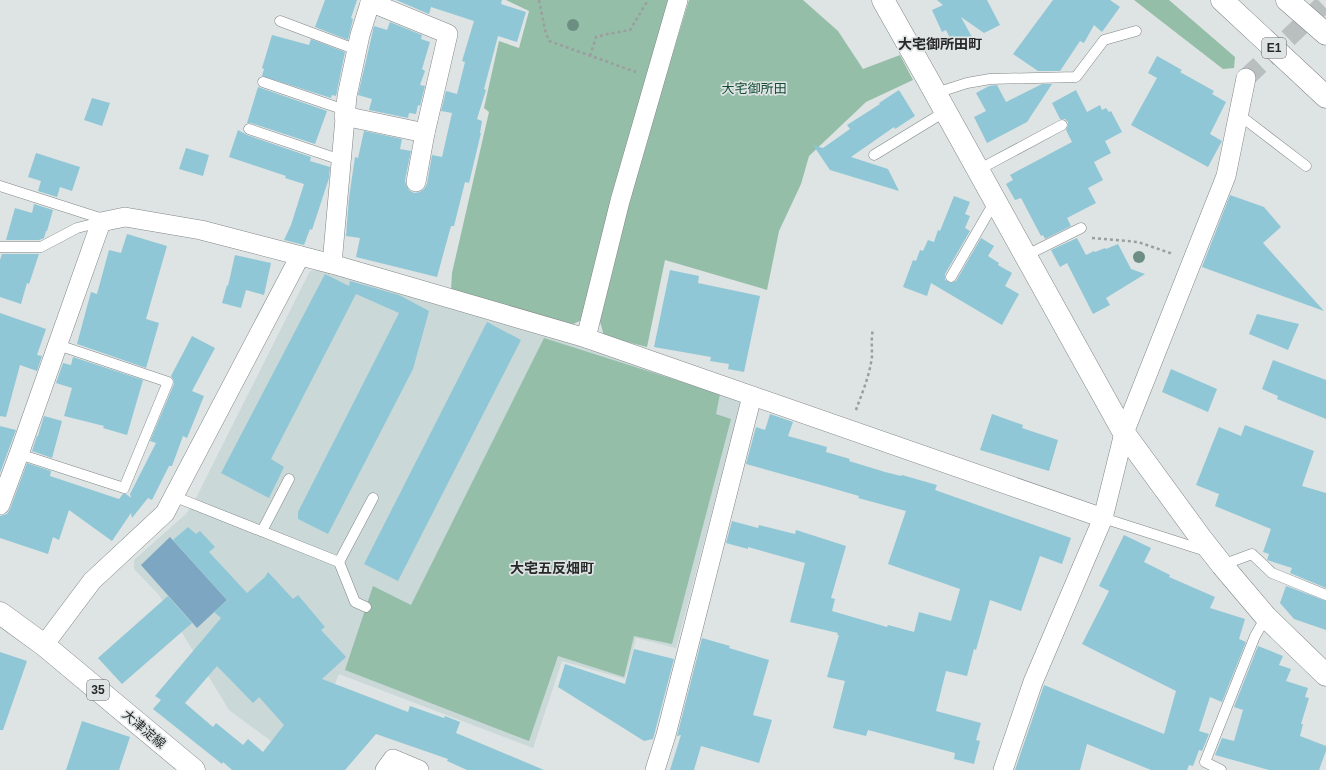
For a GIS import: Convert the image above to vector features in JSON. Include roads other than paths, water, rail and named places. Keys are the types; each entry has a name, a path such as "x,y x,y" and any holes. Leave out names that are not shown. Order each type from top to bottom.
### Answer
{"main road":[{"path":"883,0 1124,433 1217,559 1266,617 1326,675"},
{"name":"E1","path":"1222,0 1326,97"},
{"path":"1287,0 1326,34"},
{"name":"大津淀線","path":"0,613 44,645 194,770"}],"street":[{"path":"586,338 620,201 678,0"},
{"path":"332,264 344,113 357,50 371,1 448,34 416,182"},
{"path":"1003,770 1033,682 1103,518 1124,433 1226,176 1246,78"},
{"path":"344,113 426,133"},
{"path":"0,505 104,222 125,217 201,230 332,264 586,338 1103,518"},
{"path":"44,645 92,581 165,513 300,256"},
{"path":"655,770 666,735 752,396"},
{"path":"385,770 393,760 419,770"}],"lane":[{"path":"280,21 357,50"},
{"path":"874,155 967,83 990,79 1076,77 1104,40 1136,31"},
{"path":"263,82 344,113"},
{"path":"1238,114 1306,166"},
{"path":"978,170 1062,125"},
{"path":"249,129 341,160"},
{"path":"0,186 104,222"},
{"path":"951,277 995,200"},
{"path":"0,247 41,247 77,228 104,222"},
{"path":"1025,256 1081,228"},
{"path":"20,454 124,488 168,382 58,345"},
{"path":"262,531 289,479"},
{"path":"173,496 339,562 354,602 366,607"},
{"path":"339,562 373,498"},
{"path":"1103,518 1217,559 1252,554 1272,573 1326,594"},
{"path":"1221,770 1205,762 1255,636 1266,617"}],"water":[{"path":"170,537 227,600 197,628 141,565"}],"tunnel":[{"path":"1246,78 1326,2"}],"district":[{"name":"大宅御所田町","path":"940,44"},
{"name":"大宅五反畑町","path":"552,568"}],"park label":[{"name":"大宅御所田","path":"754,88"}]}
